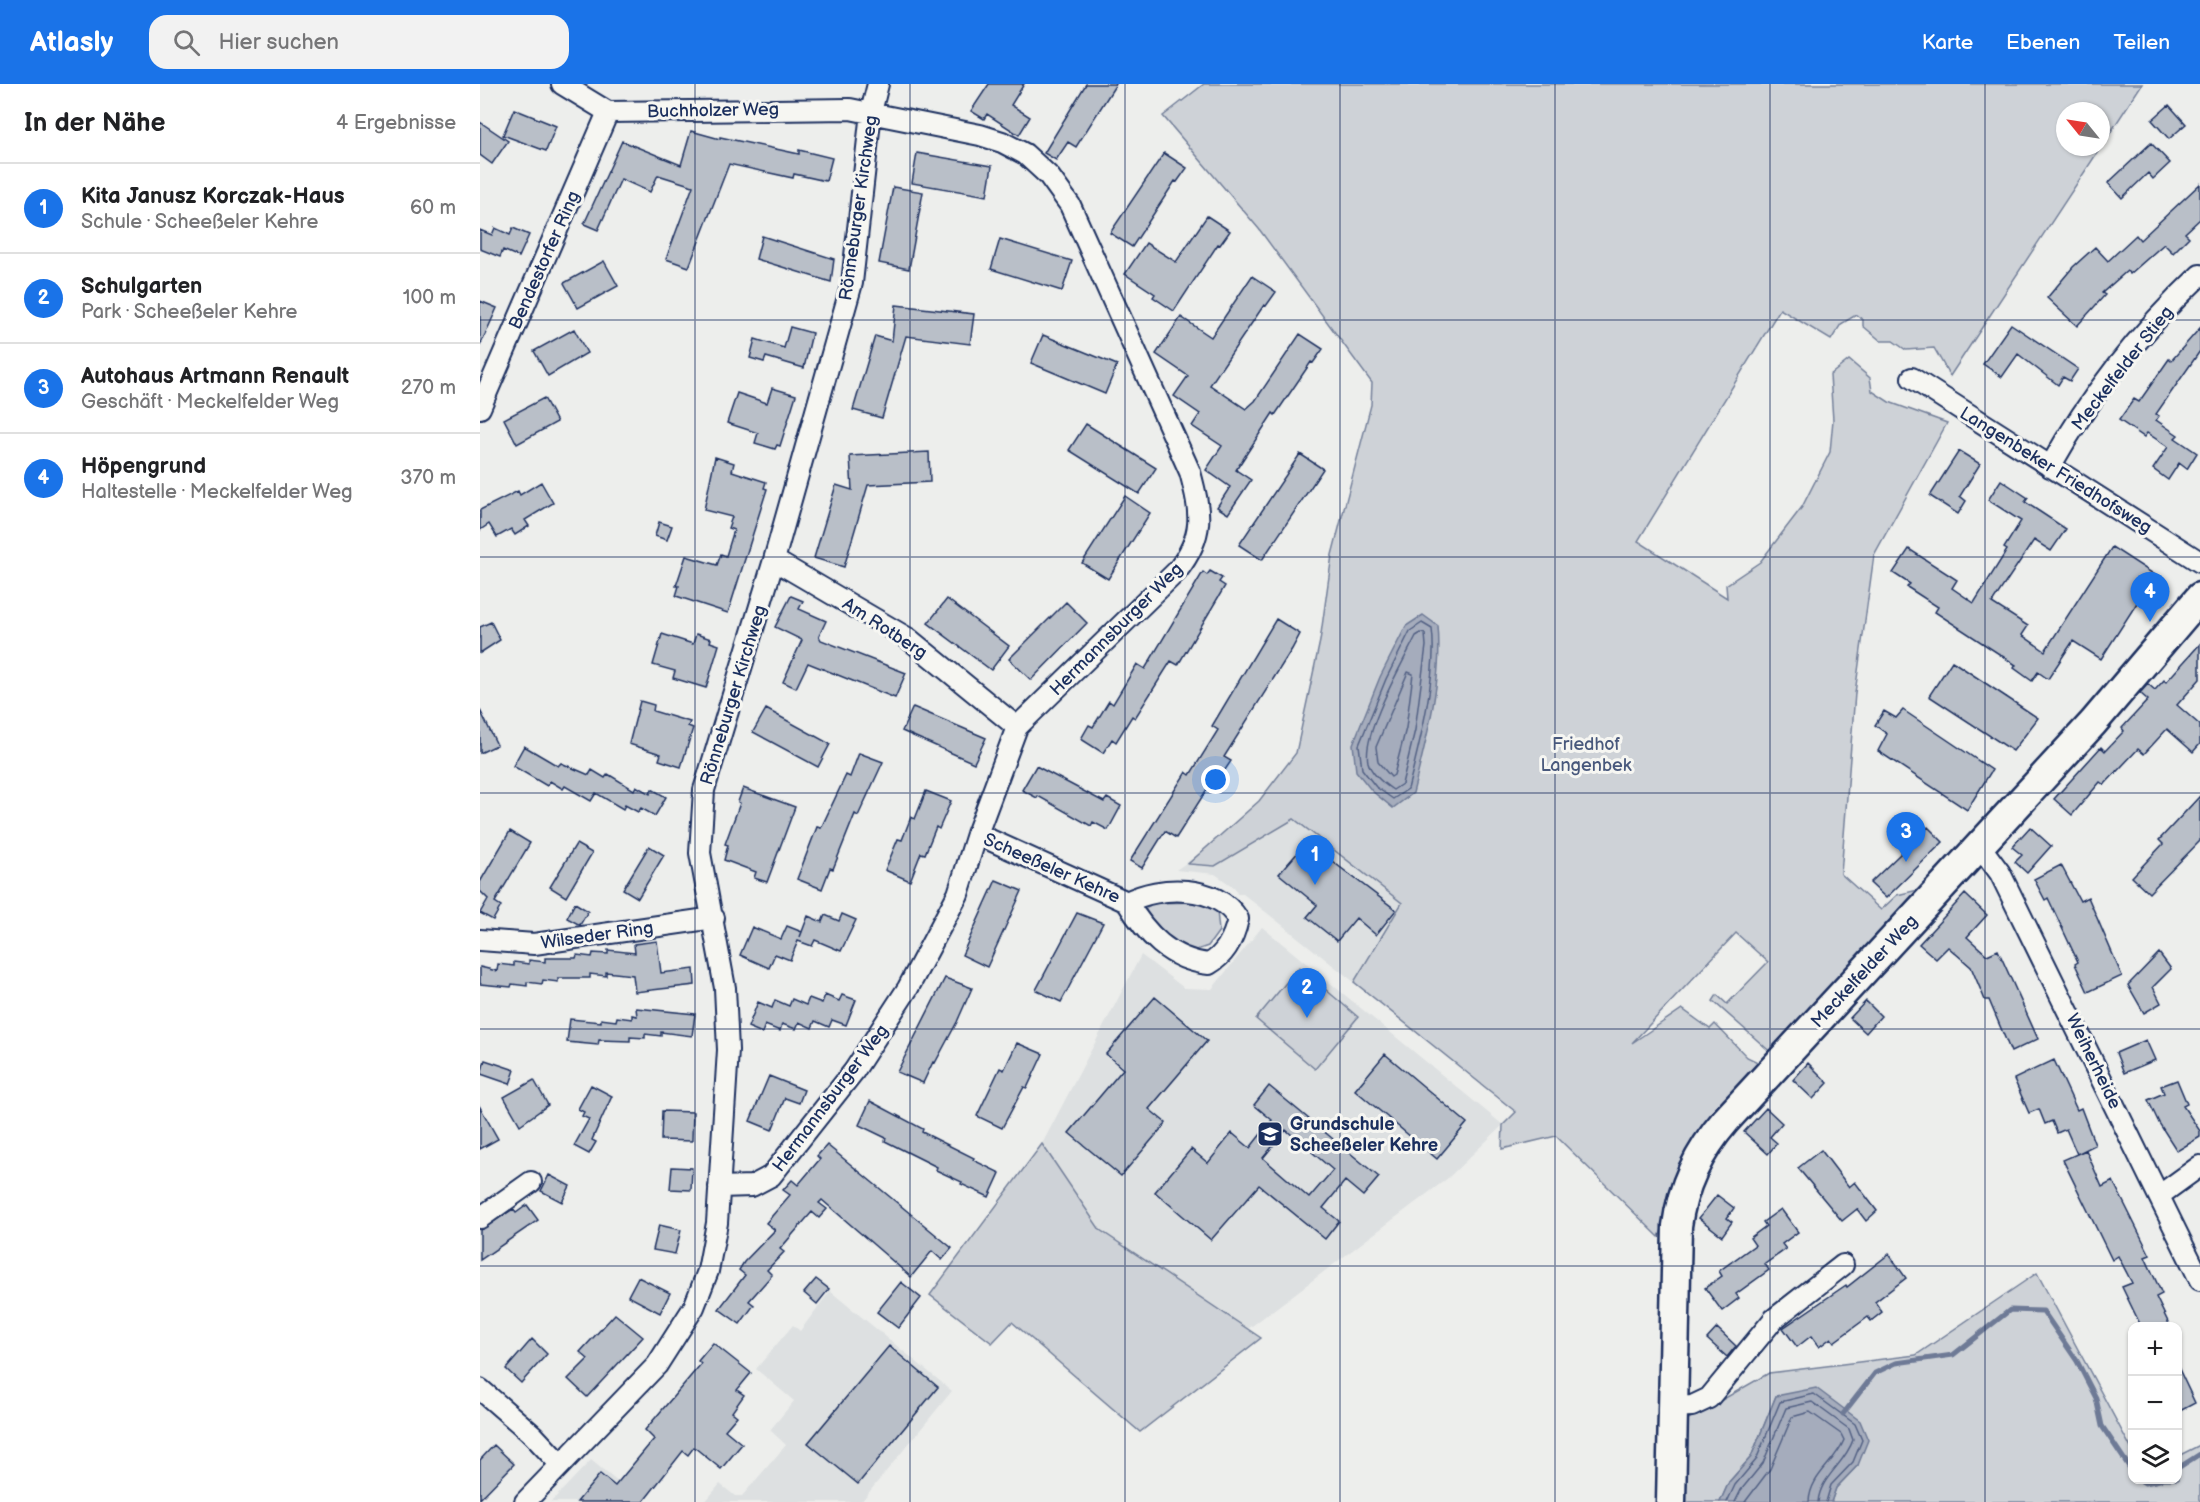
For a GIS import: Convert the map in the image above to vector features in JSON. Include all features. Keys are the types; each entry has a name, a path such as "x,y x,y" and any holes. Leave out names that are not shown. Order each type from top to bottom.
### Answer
{"main road":[{"name":"Meckelfelder Weg","path":"1671,1502 1677,1226 1685,1189 1701,1153 1726,1119 2093,723 2200,597"}],"street":[{"path":"562,84 608,112"},
{"name":"Rönneburger Kirchweg","path":"525,1502 657,1365 685,1325 708,1271 717,1223 728,1050 725,988 714,918 700,853 704,789 774,560 852,284 871,112 878,84"},
{"name":"Buchholzer Weg","path":"608,112 784,108 850,109 871,112"},
{"name":"Bendestorfer Ring","path":"480,408 608,112"},
{"name":"Hermannsburger Weg","path":"718,1186 752,1186 771,1176 854,1071 890,1020 958,894 977,834 1017,727 1146,603 1188,557 1198,533 1199,520 1194,489 1185,461 1070,205 1058,186 1024,154 1002,142 871,112"},
{"name":"Meckelfelder Stieg","path":"2050,467 2061,447 2129,353 2200,275"},
{"name":"Langenbeker Friedhofsweg","path":"1912,378 2200,562"},
{"name":"Am Rotberg","path":"774,560 909,639 1017,727"},
{"name":"Scheeßeler Kehre","path":"977,834 1127,902 1136,916 1168,951 1193,962 1209,964 1219,958 1235,933 1238,919 1231,908 1208,895 1191,891 1141,895 1127,902"},
{"name":"Weiherheide","path":"1980,846 2000,873 2200,1280"},
{"name":"Wilseder Ring","path":"480,940 534,944 714,918"},
{"path":"2160,1195 2200,1166"},
{"path":"480,1218 531,1182"},
{"path":"1673,1407 1692,1406 1709,1398 1774,1319 1843,1265"},
{"path":"480,1389 532,1435 560,1464"}],"shaded area":[{"path":"1286,793 1408,892 1354,982 1243,894 1237,894 1235,888 1215,874 1176,870"},
{"name":"Grundschule Scheeßeler Kehre","path":"1262,927 1503,1125 1448,1178 1248,1329 1100,1230 1042,1144 1141,955 1184,988 1212,989"},
{"path":"830,1291 952,1391 861,1502 705,1502 720,1484 735,1496 742,1496 786,1445 770,1430 794,1401 756,1369 793,1325 800,1331"},
{"path":"591,1460 642,1502 551,1502"}],"green space":[{"name":"Friedhof Langenbek","path":"1204,84 2142,84 2110,133 2110,102 2056,102 2056,156 2095,156 1950,376 1934,348 1906,350 1893,341 1881,341 1863,326 1863,320 1856,315 1841,324 1831,340 1780,309 1638,541 1727,598 1726,585 1760,562 1802,507 1830,452 1833,420 1830,375 1849,360 1870,378 1872,391 1889,402 1947,423 1874,555 1855,693 1841,874 1881,910 1897,895 1918,890 1891,919 1895,924 1775,1056 1713,1001 1717,995 1727,1004 1768,962 1736,933 1632,1043 1682,1009 1710,1029 1715,1024 1747,1057 1766,1066 1675,1196 1659,1237 1556,1136 1502,1149 1503,1125 1516,1112 1354,982 1402,903 1294,819 1215,866 1188,864 1259,801 1296,753 1320,641 1332,555 1371,405 1372,383 1259,229 1163,116"},
{"path":"1202,902 1217,911 1219,931 1208,946 1191,952 1174,944 1142,913 1152,903"},
{"path":"1299,967 1358,1017 1315,1069 1256,1019"},
{"path":"1042,1144 1100,1230 1261,1338 1140,1432 1012,1322 992,1343 930,1295"},
{"path":"2037,1273 2128,1443 2128,1484 2182,1484 2182,1454 2200,1445 2200,1502 1831,1502 1836,1488 1858,1465 1776,1396 1751,1457 1729,1482 1720,1502 1685,1502 1685,1421 1769,1373 1916,1355"}],"water":[{"path":"1423,615 1438,626 1436,689 1413,793 1393,808 1372,791 1356,771 1353,744 1380,677 1406,626"},
{"path":"1816,1388 1860,1421 1868,1440 1858,1465 1836,1488 1831,1502 1720,1502 1729,1482 1751,1457 1776,1396"}],"building":[{"path":"989,84 1024,84 1011,105 1030,117 1019,135 987,114 984,119 971,111"},
{"path":"1086,84 1116,84 1076,147 1068,142 1056,160 1044,153"},
{"path":"2169,105 2186,124 2169,139 2152,120"},
{"path":"514,109 556,126 546,151 503,135"},
{"path":"480,122 508,141 492,164 480,155"},
{"path":"691,131 720,139 720,137 799,154 799,150 832,158 826,181 794,174 793,178 729,164 689,267 666,259 693,186 658,175 650,192 621,179 598,230 584,224 622,141 681,165"},
{"path":"2151,143 2170,163 2153,179 2148,173 2122,198 2108,183"},
{"path":"917,153 992,166 987,196 912,183"},
{"path":"1164,153 1187,168 1177,182 1175,181 1132,247 1110,233"},
{"path":"2200,184 2200,219 2185,233 2189,237 2173,253 2164,244 2130,274 2127,271 2102,293 2105,295 2077,326 2047,298 2073,267 2095,247 2108,261 2136,235 2140,240"},
{"path":"893,187 923,192 909,269 879,263"},
{"path":"1207,216 1230,231 1220,245 1218,244 1174,311 1153,297 1155,294 1125,274 1146,243 1176,262"},
{"path":"495,228 510,235 513,228 529,235 519,257 503,250 500,257 480,249 480,230 492,235"},
{"path":"762,236 834,259 831,282 756,259"},
{"path":"1000,239 1072,261 1062,291 991,269"},
{"path":"604,261 618,286 578,308 564,283"},
{"path":"1252,276 1276,292 1266,306 1264,305 1210,385 1246,409 1255,401 1300,334 1323,349 1313,363 1311,362 1275,415 1273,413 1236,470 1251,480 1228,514 1217,507 1230,487 1206,470 1222,446 1192,426 1200,414 1174,396 1188,376 1156,354 1181,317 1211,337"},
{"path":"480,301 497,308 480,346"},
{"path":"896,305 974,314 970,344 906,336 882,418 853,410 875,336 892,341"},
{"path":"2011,324 2078,369 2070,381 2063,377 2058,385 2018,354 2002,377 1983,364"},
{"path":"790,327 812,333 804,368 766,357 764,362 750,358 755,339 784,348"},
{"path":"2200,328 2200,351 2156,414 2159,416 2156,420 2178,435 2175,438 2197,453 2187,469 2179,463 2168,480 2153,469 2168,447 2147,433 2144,437 2119,420 2134,399 2139,402 2169,359 2171,361"},
{"path":"574,329 587,353 548,376 534,351"},
{"path":"1043,335 1117,365 1105,394 1031,363"},
{"path":"772,388 796,395 780,446 777,445 775,449 755,443 758,433 727,423 737,393 767,403"},
{"path":"544,398 557,422 517,444 504,419"},
{"path":"1086,424 1156,468 1139,494 1069,450"},
{"path":"1959,451 1980,464 1960,496 1966,501 1958,514 1930,496"},
{"path":"929,452 930,482 868,485 844,567 814,558 836,485 852,490 850,456"},
{"path":"1300,454 1323,469 1262,560 1239,545"},
{"path":"715,457 734,463 732,471 766,482 764,488 767,489 728,613 676,596 679,586 676,586 686,556 717,565 721,554 726,556 734,530 728,528 732,517 704,510"},
{"path":"2001,480 2028,498 2025,502 2066,529 2051,551 2034,540 1992,603 2028,626 2022,635 2045,651 2112,547 2155,575 2101,659 2073,641 2048,679 2038,672 2032,681 2014,668 2016,665 1935,612 1938,607 1907,587 1910,584 1893,573 1909,549 1957,580 1952,588 1974,603 2007,550 2004,548 2021,521 1988,500"},
{"path":"541,482 553,503 525,520 529,526 515,535 511,529 497,537 489,524 480,530 480,510 518,491 520,495"},
{"path":"1125,496 1150,513 1108,579 1082,563"},
{"path":"659,522 672,526 667,540 655,536"},
{"path":"1210,571 1222,578 1219,582 1225,586 1178,665 1171,661 1135,718 1132,716 1116,742 1112,739 1103,753 1081,739 1089,725 1093,727 1109,701 1113,704 1137,664 1145,669 1203,572 1207,575"},
{"path":"791,596 803,601 799,609 826,621 819,636 821,640 906,673 895,698 808,663 796,688 783,682 802,640 775,627"},
{"path":"947,599 1009,646 991,670 928,623"},
{"path":"1066,602 1087,623 1031,680 1009,659"},
{"path":"1276,619 1300,634 1292,649 1224,757 1231,761 1213,788 1209,786 1176,838 1165,831 1142,868 1130,861 1186,772 1190,775 1218,730 1212,726"},
{"path":"491,622 500,640 480,653 480,627"},
{"path":"662,634 693,644 696,634 711,639 710,642 719,645 706,688 673,678 675,671 653,665"},
{"path":"2200,644 2200,679 2177,705 2200,725 2200,744 2193,752 2167,729 2144,754 2138,749 2104,785 2100,782 2072,815 2054,799 2101,747 2105,751 2124,731 2122,728 2148,700 2140,693 2148,684 2155,690 2164,680 2166,682"},
{"path":"1952,661 2038,718 2013,751 1929,696"},
{"path":"640,701 654,705 653,711 690,722 688,726 693,728 681,767 659,760 661,754 629,744"},
{"path":"913,707 986,738 974,763 902,731"},
{"path":"766,709 830,744 818,767 753,732"},
{"path":"480,710 497,745 480,753"},
{"path":"1903,710 1992,770 1967,810 1878,751 1887,734 1875,725 1884,711 1896,718"},
{"path":"524,746 558,766 561,763 589,775 592,770 605,778 608,774 634,790 636,786 650,794 652,789 666,797 655,816 641,808 638,812 625,805 623,809 596,793 591,801 565,786 563,789 550,781 547,786 513,766"},
{"path":"859,753 883,762 858,816 855,814 833,869 830,868 822,889 797,879 817,827 821,828 846,775 850,777"},
{"path":"1036,766 1104,802 1107,798 1121,806 1108,830 1093,822 1091,826 1038,796 1037,798 1022,790"},
{"path":"743,788 795,807 767,882 754,878 756,872 724,860 728,845 725,844"},
{"path":"926,791 951,801 939,829 936,827 925,854 921,853 910,881 885,870 898,839 902,840 911,817 915,819"},
{"path":"2200,796 2200,841 2149,893 2132,877 2163,844 2159,840"},
{"path":"1928,827 1943,842 1886,898 1870,883"},
{"path":"2030,827 2051,846 2027,873 2015,862 2022,855 2012,847"},
{"path":"510,831 530,843 495,902 501,906 493,920 480,913 488,899 480,891 480,882"},
{"path":"1307,842 1396,910 1376,935 1356,918 1337,941 1307,917 1317,905 1279,874"},
{"path":"576,844 592,853 566,897 550,887"},
{"path":"649,846 664,855 638,898 623,889"},
{"path":"2061,865 2080,901 2088,897 2122,976 2088,992 2075,964 2078,962 2048,898 2045,900 2034,879"},
{"path":"996,880 1022,891 987,967 962,955"},
{"path":"1965,894 1987,915 1967,937 1987,955 1998,950 2038,1039 2011,1052 1989,1000 1985,1000 1971,967 1948,947 1936,959 1919,944"},
{"path":"575,903 588,911 580,925 567,918"},
{"path":"1077,913 1103,923 1061,1002 1036,990"},
{"path":"842,914 856,920 841,951 815,940 812,946 798,941 790,960 775,954 769,968 740,955 752,927 781,939 787,926 802,932 808,916 822,922 825,915 839,921"},
{"path":"657,941 661,973 694,969 695,985 635,992 633,975 606,972 606,976 590,974 590,978 558,978 558,982 543,980 542,984 527,982 527,986 480,984 480,967 497,971 498,964 514,966 514,962 529,964 529,960 545,962 545,958 576,958 577,955 592,957 593,953 608,954 608,950 635,953 634,944"},
{"path":"2159,953 2171,969 2153,987 2161,1003 2144,1013 2128,985"},
{"path":"945,978 972,988 957,1022 923,1083 897,1072"},
{"path":"825,995 839,1001 842,995 856,1000 846,1025 832,1020 829,1027 815,1021 812,1028 799,1022 796,1029 782,1024 780,1031 765,1025 762,1033 748,1027 758,1002 772,1008 775,1000 789,1006 792,999 806,1005 809,998 822,1003"},
{"path":"1155,997 1207,1041 1149,1109 1166,1123 1121,1176 1069,1133 1123,1069 1106,1054"},
{"path":"1866,1001 1881,1016 1866,1033 1850,1018"},
{"path":"636,1008 695,1014 692,1036 661,1032 661,1036 645,1034 645,1038 630,1037 630,1041 599,1040 598,1045 567,1042 570,1019 601,1022 601,1019 616,1021 617,1017 632,1019 632,1015 637,1016"},
{"path":"2146,1040 2155,1060 2124,1073 2116,1053"},
{"path":"1017,1043 1043,1054 1027,1088 1024,1087 1002,1128 977,1116 1000,1068 1004,1070"},
{"path":"1385,1054 1467,1123 1437,1159 1355,1090"},
{"path":"485,1060 515,1070 510,1084 481,1074"},
{"path":"2054,1060 2077,1110 2081,1108 2095,1145 2077,1154 2066,1129 2057,1133 2052,1121 2045,1124 2039,1109 2029,1113 2014,1079"},
{"path":"1808,1063 1828,1083 1813,1099 1793,1080"},
{"path":"769,1076 804,1090 799,1103 785,1098 772,1130 750,1121"},
{"path":"534,1080 548,1105 520,1125 504,1097"},
{"path":"2177,1080 2187,1104 2183,1106 2200,1131 2200,1137 2177,1151 2159,1123 2148,1100 2164,1093 2161,1086"},
{"path":"591,1085 612,1096 592,1140 596,1142 589,1154 574,1146 589,1119 582,1116 584,1112 578,1109"},
{"path":"1269,1086 1379,1177 1363,1196 1345,1181 1323,1208 1339,1221 1325,1239 1259,1185 1211,1240 1155,1192 1191,1149 1208,1163 1232,1133 1250,1148 1272,1120 1254,1105","holes":["1286,1130 1333,1170 1309,1198 1263,1158"]},
{"path":"870,1101 923,1129 922,1132 1000,1173 989,1197 961,1184 962,1182 936,1170 937,1167 859,1125"},
{"path":"480,1107 498,1139 480,1149"},
{"path":"1766,1108 1782,1123 1770,1137 1777,1143 1768,1154 1744,1132"},
{"path":"662,1111 693,1112 692,1141 661,1140"},
{"path":"827,1145 952,1248 942,1260 932,1251 911,1277 822,1200 819,1203 827,1209 819,1218 812,1212 780,1249 784,1252 767,1270 772,1275 749,1301 754,1305 740,1324 719,1309 745,1275 739,1270 744,1262 775,1230 766,1223 790,1195 783,1190 792,1180 798,1185 820,1159 817,1156"},
{"path":"1821,1150 1849,1187 1855,1182 1877,1211 1866,1221 1857,1209 1842,1221 1798,1168"},
{"path":"2086,1150 2102,1187 2113,1181 2150,1255 2145,1257 2162,1294 2156,1297 2168,1322 2139,1322 2122,1287 2132,1283 2118,1256 2112,1260 2063,1160"},
{"path":"672,1167 692,1168 691,1190 670,1189"},
{"path":"549,1175 570,1186 562,1202 541,1191"},
{"path":"1717,1195 1734,1208 1727,1218 1732,1222 1722,1236 1699,1218"},
{"path":"527,1205 538,1220 480,1260 480,1230 513,1209 516,1213"},
{"path":"1781,1209 1798,1232 1782,1244 1786,1249 1765,1264 1769,1270 1736,1294 1739,1298 1722,1311 1705,1288 1722,1276 1719,1271 1755,1245 1750,1238 1766,1226 1763,1222"},
{"path":"659,1225 681,1230 675,1254 653,1250"},
{"path":"1889,1254 1906,1278 1875,1302 1882,1312 1871,1321 1868,1317 1834,1342 1831,1338 1819,1347 1811,1336 1797,1347 1783,1328 1846,1285 1847,1287"},
{"path":"638,1277 670,1293 660,1313 628,1296"},
{"path":"816,1279 829,1289 817,1304 804,1293"},
{"path":"901,1282 921,1298 898,1328 877,1312"},
{"path":"615,1314 643,1337 587,1397 568,1379 588,1359 580,1352"},
{"path":"1717,1328 1736,1346 1727,1357 1707,1339"},
{"path":"532,1339 547,1354 521,1383 506,1369"},
{"path":"713,1343 751,1373 737,1390 744,1395 732,1412 737,1416 725,1430 742,1444 721,1469 694,1447 688,1455 683,1451 643,1502 577,1502 600,1474 615,1486 654,1439 645,1430 701,1364 698,1361"},
{"path":"889,1346 938,1387 858,1484 808,1443"},
{"path":"2182,1375 2195,1403 2182,1410"},
{"path":"494,1445 514,1464 480,1499 480,1460"}],"waterway":[{"path":"1843,1414 1875,1373 1896,1363 1953,1355 2010,1310 2043,1311 2077,1361 2096,1398 2102,1426 2128,1465"},
{"path":"2182,1465 2200,1454"}],"place":[{"name":"Höpengrund","path":"2150,622"},
{"name":"Autohaus Artmann Renault","path":"1906,862"},
{"name":"Kita Janusz Korczak-Haus","path":"1315,885"},
{"name":"Schulgarten","path":"1307,1018"},
{"name":"Grundschule Scheeßeler Kehre","path":"1270,1134"}]}
